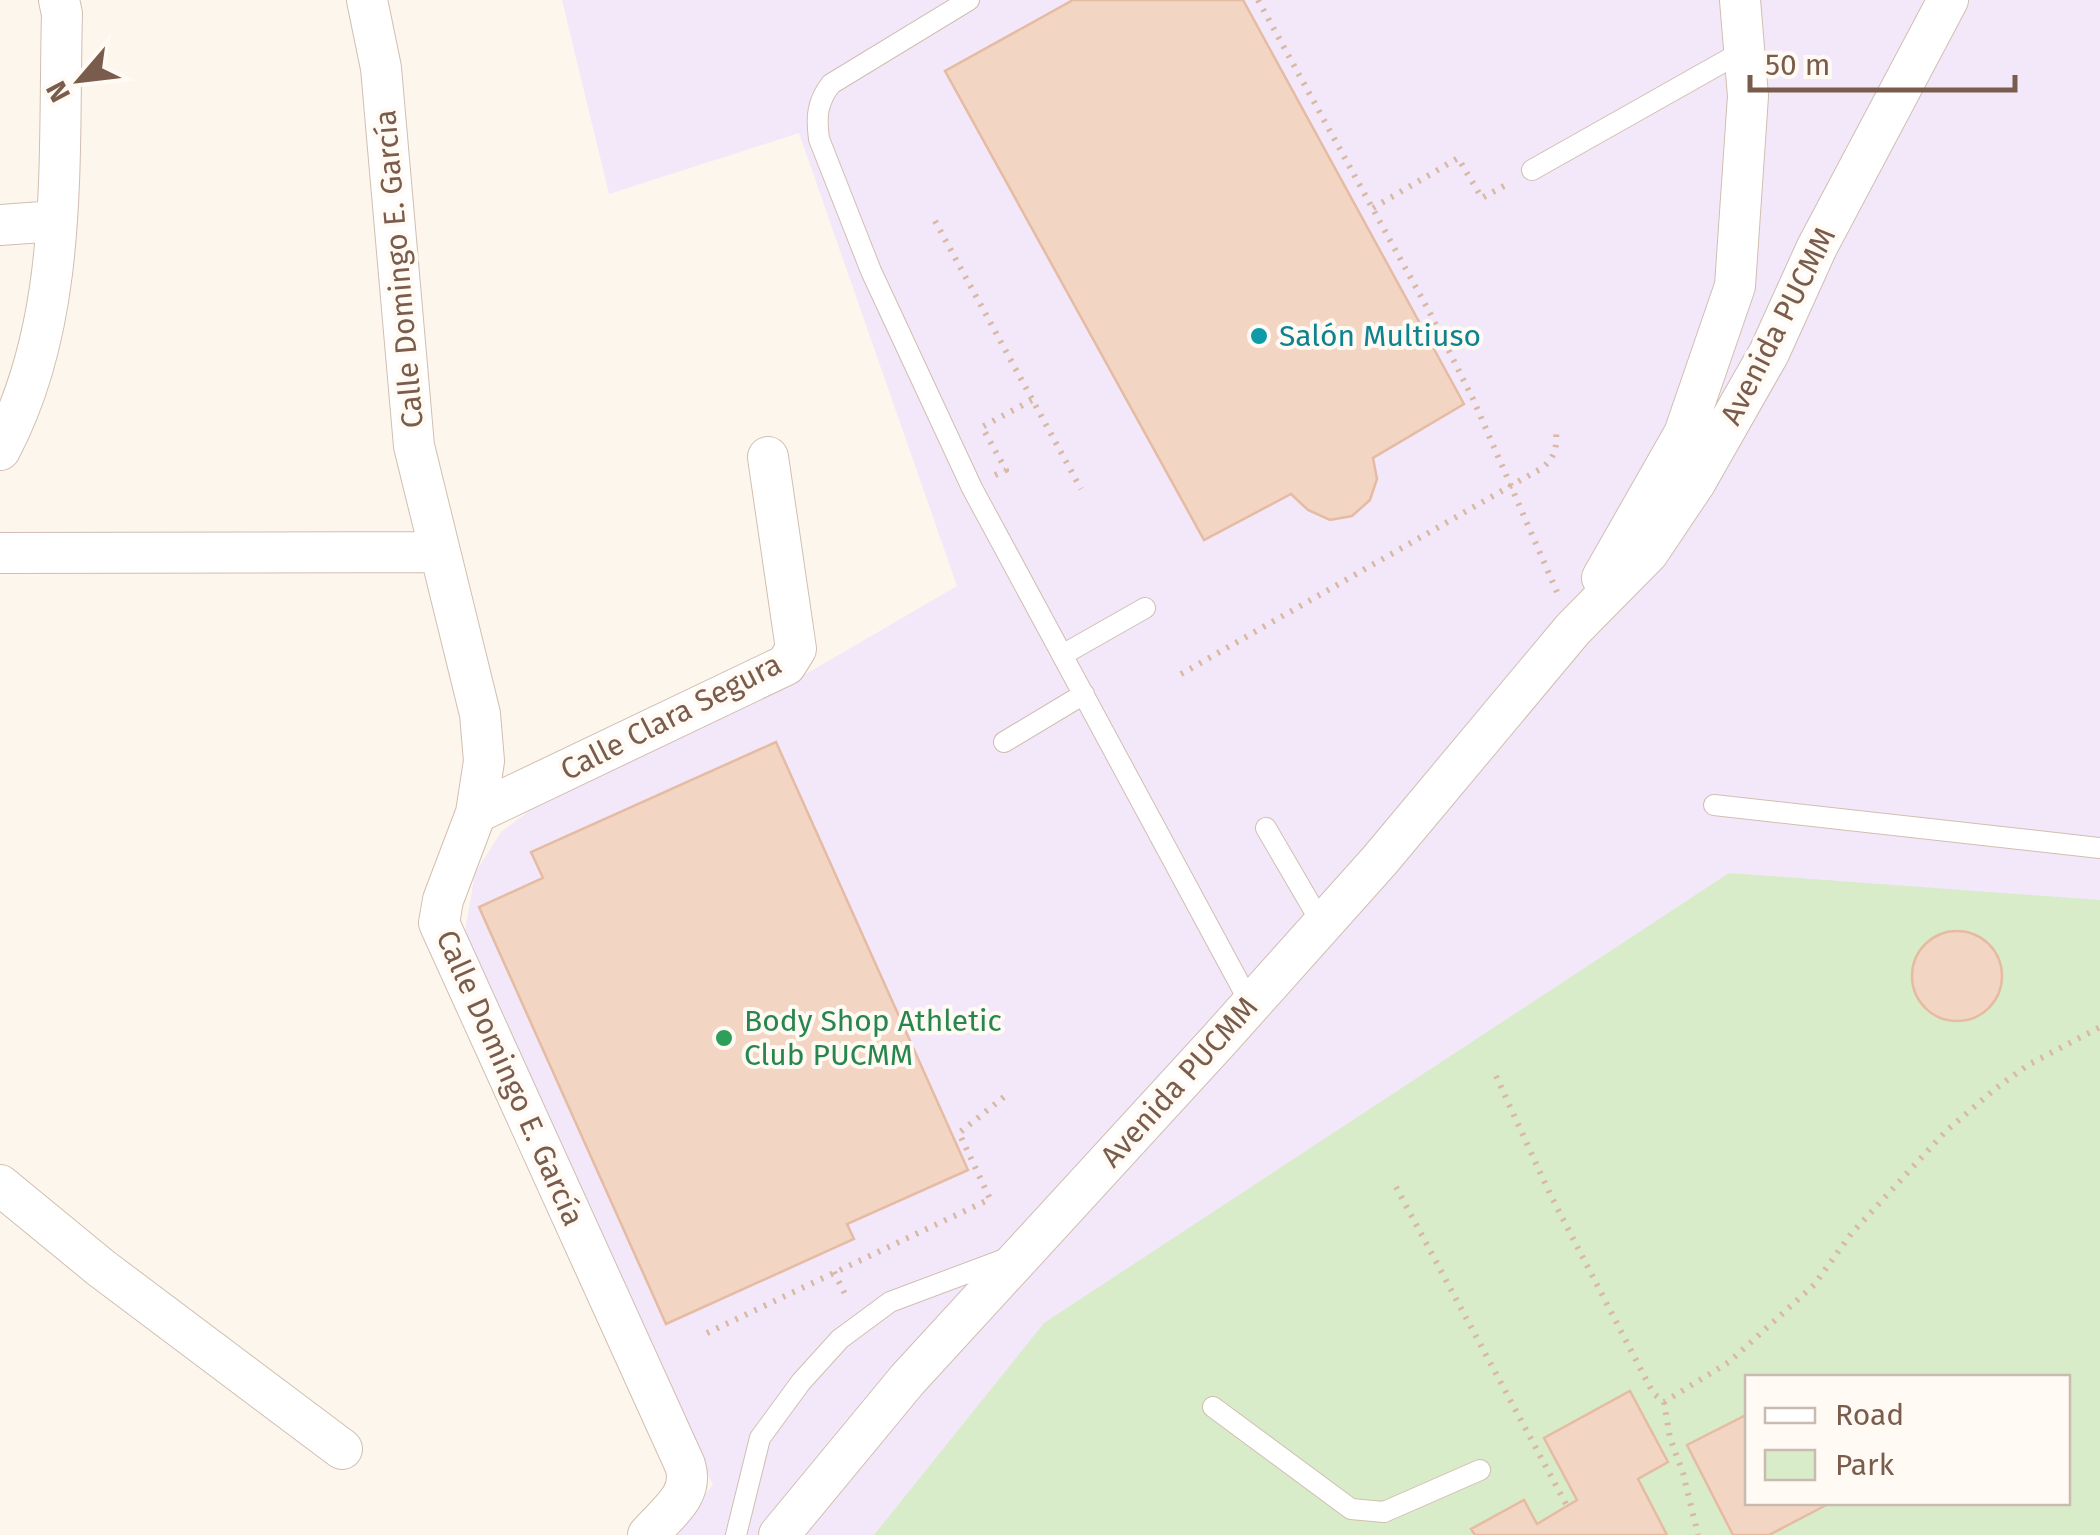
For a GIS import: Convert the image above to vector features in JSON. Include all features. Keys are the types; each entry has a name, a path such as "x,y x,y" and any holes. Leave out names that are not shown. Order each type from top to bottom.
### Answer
{"street":[{"path":"0,450 25,392 44,323 56,222 62,14 59,0"},
{"name":"Calle Domingo E. García","path":"368,0 381,68 414,446 480,714 484,761 476,813 439,923 689,1478 687,1490 648,1535"},
{"name":"Avenida PUCMM","path":"1574,629 1684,434 1735,286 1748,96 1740,0"},
{"name":"Avenida PUCMM","path":"780,1534 907,1380 1322,924 1574,629 1648,554 1695,484 1769,353 1817,248 1948,0"},
{"path":"0,226 56,222"},
{"name":"Calle Clara Segura","path":"476,813 786,664 792,657 796,649 768,456"},
{"path":"0,553 440,552"},
{"path":"0,1185 101,1268 342,1450"}],"lane":[{"path":"969,0 831,84 820,98 819,139 871,270 972,488 1250,1004"},
{"path":"1532,170 1743,51"},
{"path":"1064,654 1145,608"},
{"path":"1004,742 1084,694"},
{"path":"1714,805 2100,848"},
{"path":"1266,828 1322,924"},
{"path":"736,1535 760,1438 801,1382 840,1339 890,1302 1027,1250"},
{"path":"1213,1408 1351,1509 1384,1512 1480,1470"}],"path":[{"path":"1258,0 1473,399 1574,629"},
{"path":"1373,208 1458,158 1482,198 1532,170"},
{"path":"936,221 1081,489"},
{"path":"972,488 1006,470 982,427 1032,400"},
{"path":"1180,674 1551,460 1557,448 1556,429"},
{"path":"1664,1402 1729,1362 1814,1285 1852,1234 1946,1131 1995,1088 2028,1065 2100,1027"},
{"path":"1496,1076 1550,1194 1653,1392 1664,1402 1670,1438 1698,1535"},
{"path":"707,1334 990,1199 959,1132 1005,1096"},
{"path":"1396,1187 1567,1506"}],"shaded area":[{"path":"562,0 2100,0 2100,1535 667,1535 713,1485 465,931 475,873 501,832 537,805 768,696 957,586 799,133 609,194"}],"green space":[{"path":"1729,873 2100,900 2100,1535 874,1535 1044,1323"}],"building":[{"name":"Salón Multiuso","path":"1073,0 1243,0 1464,404 1373,458 1377,479 1370,500 1352,516 1330,520 1308,510 1291,494 1204,540 945,71"},
{"name":"Body Shop Athletic Club PUCMM","path":"776,742 968,1170 847,1224 854,1239 666,1324 479,907 543,878 531,852"},
{"path":"1957,931 1974,934 1989,944 1999,959 1999,993 1989,1008 1974,1018 1957,1021 1940,1018 1925,1008 1915,993 1912,976 1915,959 1925,944 1940,934"},
{"path":"1630,1391 1668,1462 1638,1479 1667,1535 1475,1535 1471,1529 1524,1500 1537,1524 1577,1500 1544,1438"},
{"path":"1745,1416 1745,1505 1826,1505 1769,1535 1733,1535 1687,1445"}],"place":[{"name":"Salón Multiuso","path":"1259,336"},
{"name":"Body Shop Athletic Club PUCMM","path":"724,1038"}]}
